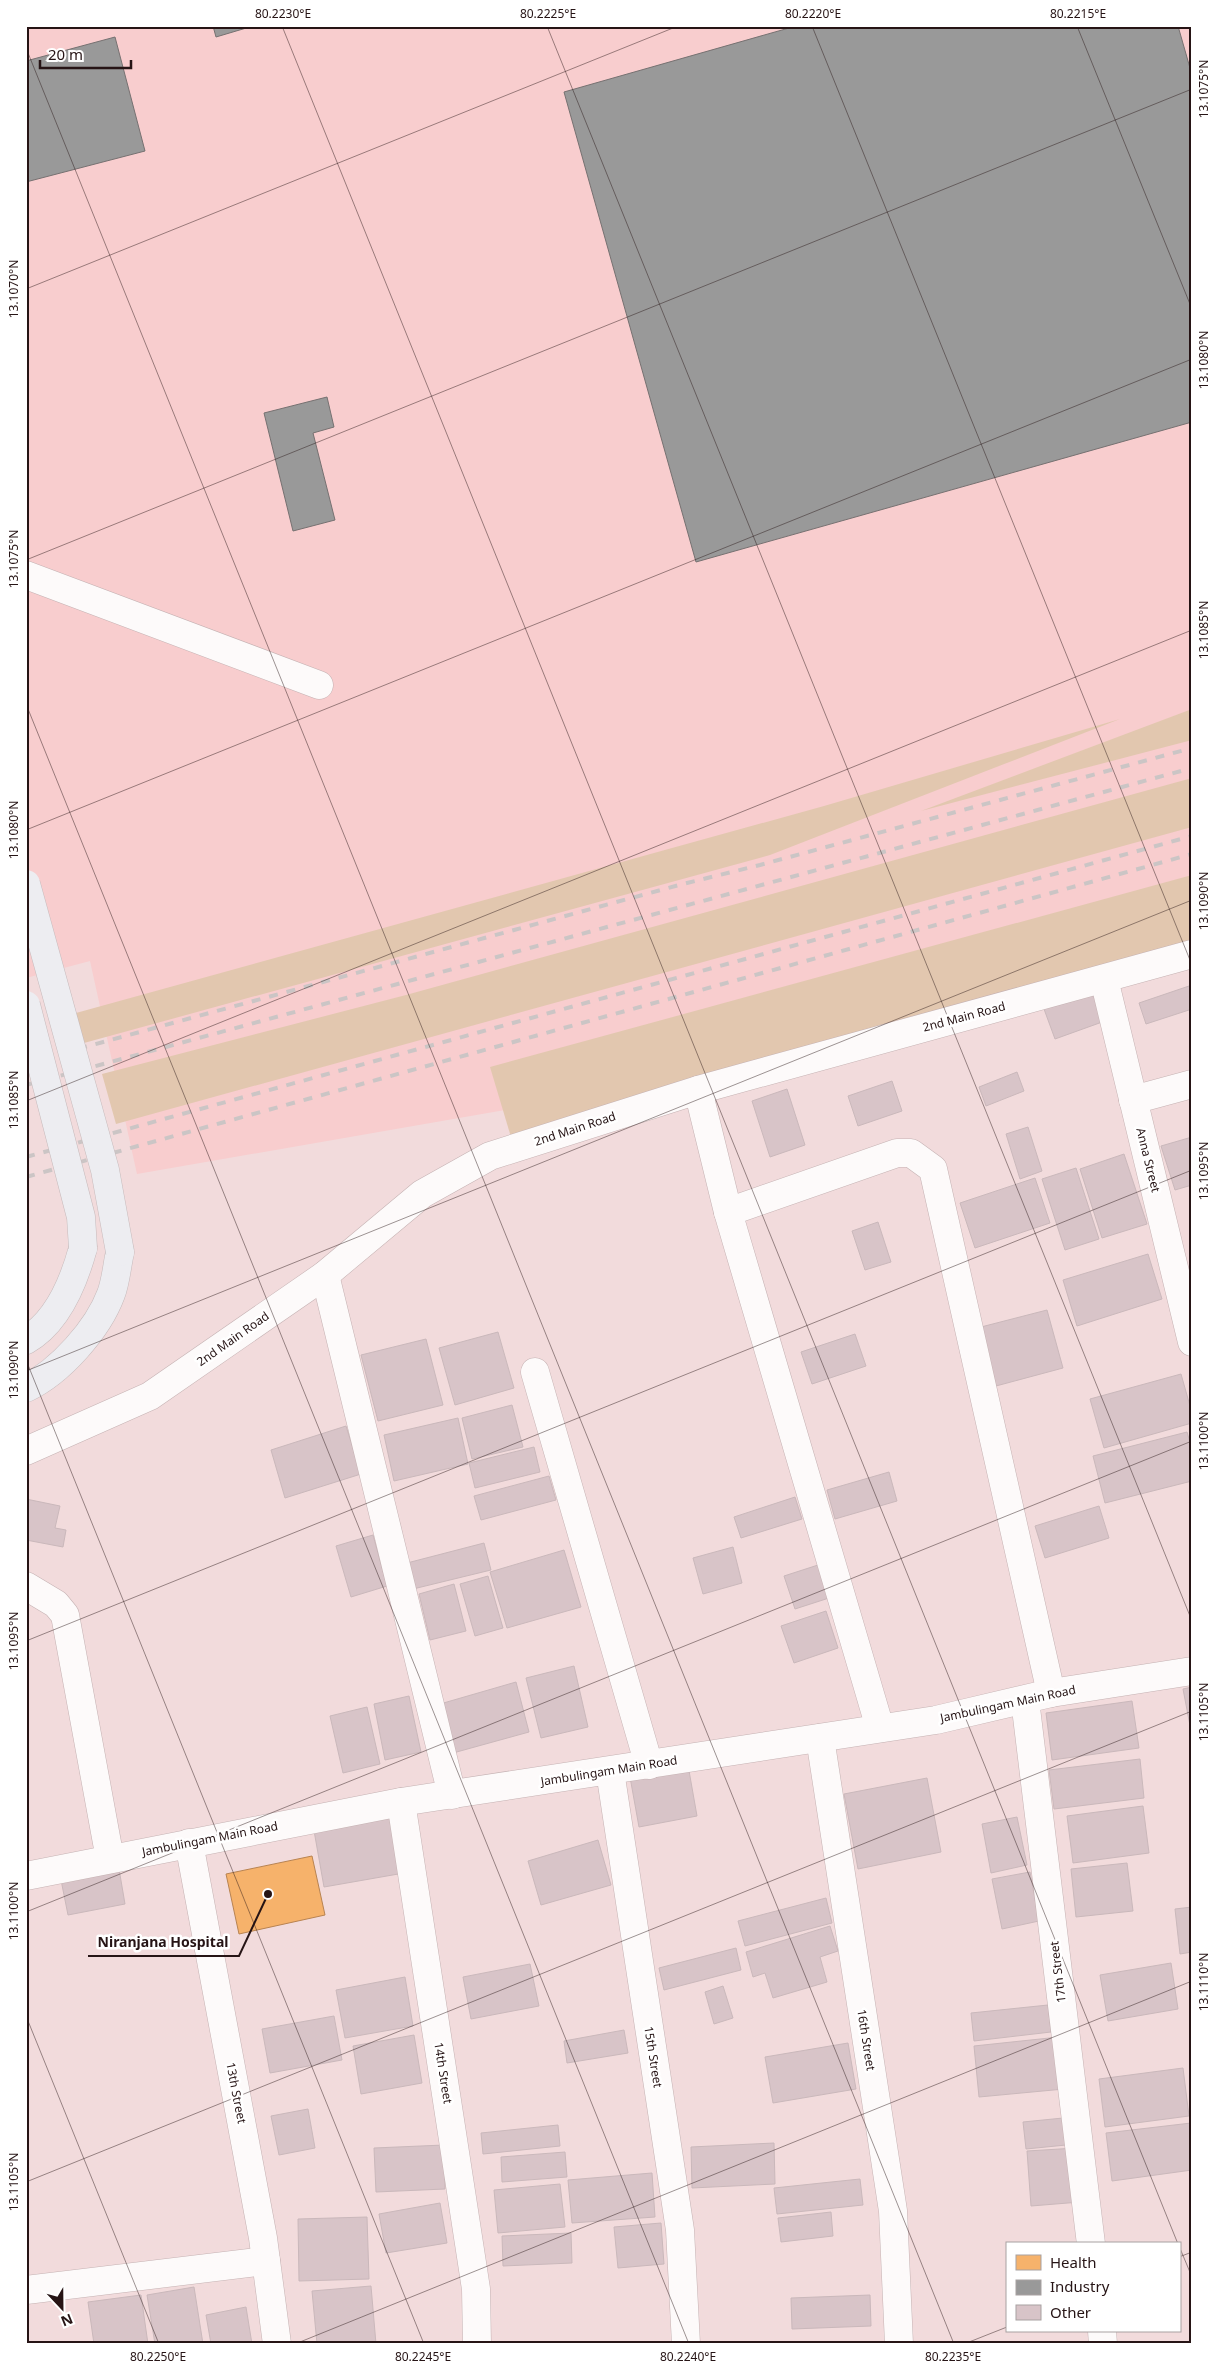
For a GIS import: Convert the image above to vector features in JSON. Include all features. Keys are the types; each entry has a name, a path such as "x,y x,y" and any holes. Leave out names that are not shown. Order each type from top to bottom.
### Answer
{"main road":[{"path":"26,884 106,1170 120,1252 111,1294 78,1347 36,1383 26,1388"},
{"path":"26,1005 81,1217 83,1248 74,1281 54,1312 35,1335 26,1340"}],"street":[{"path":"26,575 319,685"},
{"name":"2nd Main Road","path":"26,1451 150,1396 325,1275 422,1194 490,1156 698,1090 1192,954"},
{"name":"Anna Street","path":"1104,979 1192,1342"},
{"path":"1133,1100 1192,1084"},
{"path":"698,1090 728,1212 880,1728"},
{"path":"728,1212 897,1153 911,1154 933,1169 1051,1693"},
{"path":"325,1275 452,1795"},
{"path":"535,1372 649,1764"},
{"path":"26,1586 56,1604 65,1615 110,1859"},
{"name":"Jambulingam Main Road","path":"26,1876 401,1802 936,1720 1051,1693 1192,1671"},
{"name":"17th Street","path":"1025,1700 1091,2242"},
{"name":"16th Street","path":"820,1738 892,2210 899,2344"},
{"name":"15th Street","path":"610,1770 680,2230 686,2344"},
{"name":"14th Street","path":"401,1802 476,2289 477,2344"},
{"name":"13th Street","path":"189,1843 266,2262 277,2344"},
{"path":"26,2290 266,2262"}],"shaded area":[{"path":"26,26 1192,26 1192,918 505,1110 137,1174 90,961 26,978"},
{"path":"1192,709 1192,740 921,811"},
{"path":"1120,719 770,855 84,1043 76,1013 824,806"},
{"path":"1192,778 1192,827 116,1124 102,1074 406,995"},
{"path":"1192,875 1192,940 511,1137 490,1067"}],"building: Health":[{"path":"312,1856 325,1915 239,1934 226,1874"}],"building: Industry":[{"path":"213,26 253,26 216,37"},
{"path":"796,26 1178,26 1192,75 1192,422 696,562 564,92"},
{"path":"115,37 145,151 26,182 26,61"},
{"path":"327,397 334,427 313,433 335,520 293,531 264,413"}],"building: Other":[{"path":"1192,985 1192,1009 1146,1024 1139,1003"},
{"path":"1094,991 1105,1021 1055,1039 1044,1009"},
{"path":"1017,1072 1024,1091 986,1106 979,1087"},
{"path":"892,1081 902,1111 858,1126 848,1096"},
{"path":"787,1089 805,1145 770,1157 752,1101"},
{"path":"1028,1127 1042,1171 1020,1179 1006,1134"},
{"path":"1192,1137 1192,1185 1175,1190 1161,1146"},
{"path":"1124,1154 1147,1224 1102,1238 1080,1169"},
{"path":"1076,1168 1099,1239 1065,1250 1042,1179"},
{"path":"1035,1178 1050,1223 975,1248 960,1203"},
{"path":"878,1222 891,1262 865,1270 852,1231"},
{"path":"1148,1254 1162,1299 1077,1326 1063,1280"},
{"path":"1047,1310 1063,1368 996,1386 981,1327"},
{"path":"498,1332 514,1388 455,1405 439,1348"},
{"path":"855,1334 866,1366 812,1384 801,1352"},
{"path":"426,1339 443,1405 378,1421 361,1355"},
{"path":"1181,1374 1192,1413 1192,1423 1104,1448 1090,1399"},
{"path":"512,1405 523,1447 472,1459 462,1418"},
{"path":"458,1418 468,1464 394,1481 384,1435"},
{"path":"346,1426 361,1474 285,1498 271,1450"},
{"path":"1187,1432 1192,1449 1192,1481 1105,1503 1093,1456"},
{"path":"534,1447 540,1472 475,1488 469,1463"},
{"path":"889,1472 897,1501 835,1519 827,1490"},
{"path":"549,1476 556,1500 481,1520 474,1496"},
{"path":"795,1497 802,1519 741,1538 734,1517"},
{"path":"26,1499 60,1506 55,1528 66,1530 63,1547 26,1540"},
{"path":"1099,1506 1109,1538 1045,1558 1035,1526"},
{"path":"373,1535 387,1586 351,1597 336,1546"},
{"path":"484,1543 491,1570 413,1589 407,1563"},
{"path":"733,1547 742,1583 703,1594 693,1558"},
{"path":"564,1550 581,1607 507,1628 490,1572"},
{"path":"818,1565 829,1598 795,1609 784,1576"},
{"path":"488,1576 503,1628 475,1636 460,1584"},
{"path":"454,1584 466,1631 430,1640 419,1594"},
{"path":"826,1611 838,1648 794,1663 781,1626"},
{"path":"574,1666 588,1727 541,1738 526,1678"},
{"path":"516,1682 529,1732 453,1753 440,1704"},
{"path":"1192,1687 1192,1736 1183,1689"},
{"path":"409,1696 421,1752 385,1760 374,1704"},
{"path":"1132,1701 1139,1748 1052,1760 1046,1713"},
{"path":"367,1707 380,1764 343,1773 330,1716"},
{"path":"1140,1759 1144,1798 1054,1809 1049,1770"},
{"path":"688,1765 697,1816 639,1827 630,1777"},
{"path":"927,1778 941,1852 858,1869 844,1794"},
{"path":"1143,1806 1149,1853 1073,1863 1067,1816"},
{"path":"392,1811 404,1873 324,1887 313,1825"},
{"path":"1017,1817 1027,1865 991,1873 982,1824"},
{"path":"598,1840 611,1885 541,1905 528,1861"},
{"path":"1127,1863 1133,1911 1076,1917 1071,1869"},
{"path":"119,1869 125,1904 68,1915 61,1880"},
{"path":"1030,1872 1039,1921 1002,1929 992,1879"},
{"path":"826,1898 832,1923 745,1946 738,1921"},
{"path":"1192,1907 1192,1952 1180,1954 1175,1909"},
{"path":"830,1926 838,1951 820,1957 827,1982 773,1998 765,1973 753,1977 746,1952"},
{"path":"736,1948 741,1970 664,1990 659,1968"},
{"path":"1171,1963 1178,2009 1108,2021 1100,1975"},
{"path":"530,1964 539,2006 471,2019 463,1977"},
{"path":"405,1977 413,2026 345,2038 336,1990"},
{"path":"723,1986 733,2018 714,2024 705,1992"},
{"path":"1048,2005 1051,2032 974,2041 971,2013"},
{"path":"334,2016 342,2060 270,2073 262,2029"},
{"path":"624,2030 628,2053 567,2063 564,2041"},
{"path":"414,2035 422,2083 361,2094 353,2046"},
{"path":"1059,2037 1064,2089 979,2097 974,2046"},
{"path":"848,2043 856,2089 773,2103 765,2057"},
{"path":"1183,2068 1189,2116 1105,2127 1099,2079"},
{"path":"308,2109 315,2148 279,2155 271,2116"},
{"path":"1073,2117 1076,2144 1026,2149 1023,2122"},
{"path":"1191,2123 1192,2170 1112,2181 1106,2133"},
{"path":"558,2125 560,2146 483,2154 481,2133"},
{"path":"774,2143 775,2184 692,2188 691,2147"},
{"path":"444,2145 445,2189 376,2192 374,2148"},
{"path":"1076,2148 1080,2202 1031,2206 1027,2151"},
{"path":"565,2152 567,2177 502,2182 501,2157"},
{"path":"652,2173 655,2217 572,2223 568,2180"},
{"path":"860,2179 863,2205 777,2214 774,2188"},
{"path":"560,2184 565,2227 498,2233 494,2190"},
{"path":"440,2203 447,2243 386,2253 379,2214"},
{"path":"831,2212 833,2236 781,2242 778,2218"},
{"path":"367,2217 369,2279 299,2281 298,2219"},
{"path":"661,2223 664,2264 618,2268 614,2227"},
{"path":"571,2233 572,2263 503,2266 502,2236"},
{"path":"371,2286 376,2344 317,2344 312,2291"},
{"path":"194,2287 203,2344 155,2344 147,2295"},
{"path":"141,2295 148,2344 94,2344 88,2302"},
{"path":"870,2295 871,2326 792,2329 791,2298"},
{"path":"246,2307 252,2344 211,2344 206,2315"}],"railway":[{"path":"26,1063 679,885 760,865 1192,748"},
{"path":"26,1085 1192,768"},
{"path":"26,1157 1192,836"},
{"path":"26,1177 1192,854"}],"place":[{"name":"Niranjana Hospital","path":"268,1894"}]}
